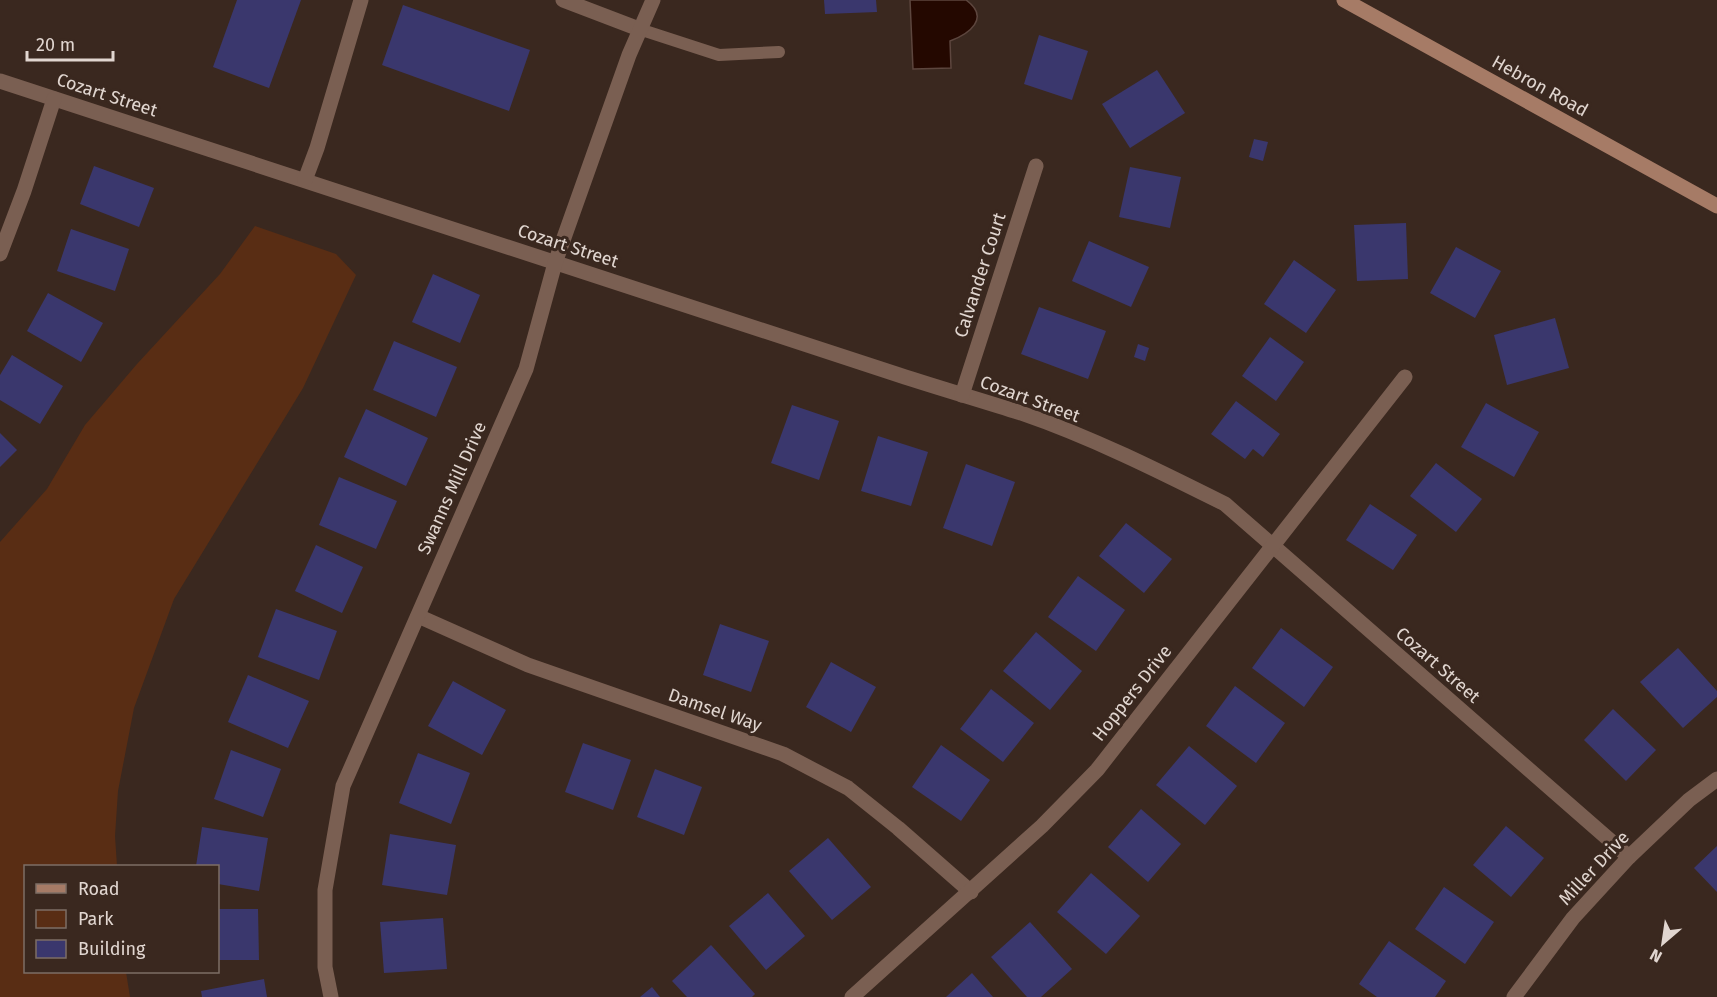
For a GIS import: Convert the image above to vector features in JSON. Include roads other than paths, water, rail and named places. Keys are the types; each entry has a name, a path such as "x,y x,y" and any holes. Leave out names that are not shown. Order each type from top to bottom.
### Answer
{"street":[{"path":"304,180 317,148 361,0"},
{"path":"563,0 639,29"},
{"name":"Swanns Mill Drive","path":"331,997 325,967 325,890 343,786 526,369 555,263 639,29 652,0"},
{"name":"Hebron Road","path":"1344,0 1717,206"},
{"name":"Cozart Street","path":"0,81 1022,414 1107,448 1175,479 1225,504 1629,857"},
{"path":"0,254 24,191 54,99"},
{"name":"Calvander Court","path":"962,395 1036,166"},
{"name":"Hoppers Drive","path":"852,997 971,892 1042,826 1097,770 1405,377"},
{"name":"Damsel Way","path":"418,616 528,665 783,754 848,788 971,892"},
{"name":"Miller Drive","path":"1514,997 1573,918 1629,857 1689,800 1717,779"}],"lane":[{"path":"639,29 719,55 779,52"}]}
